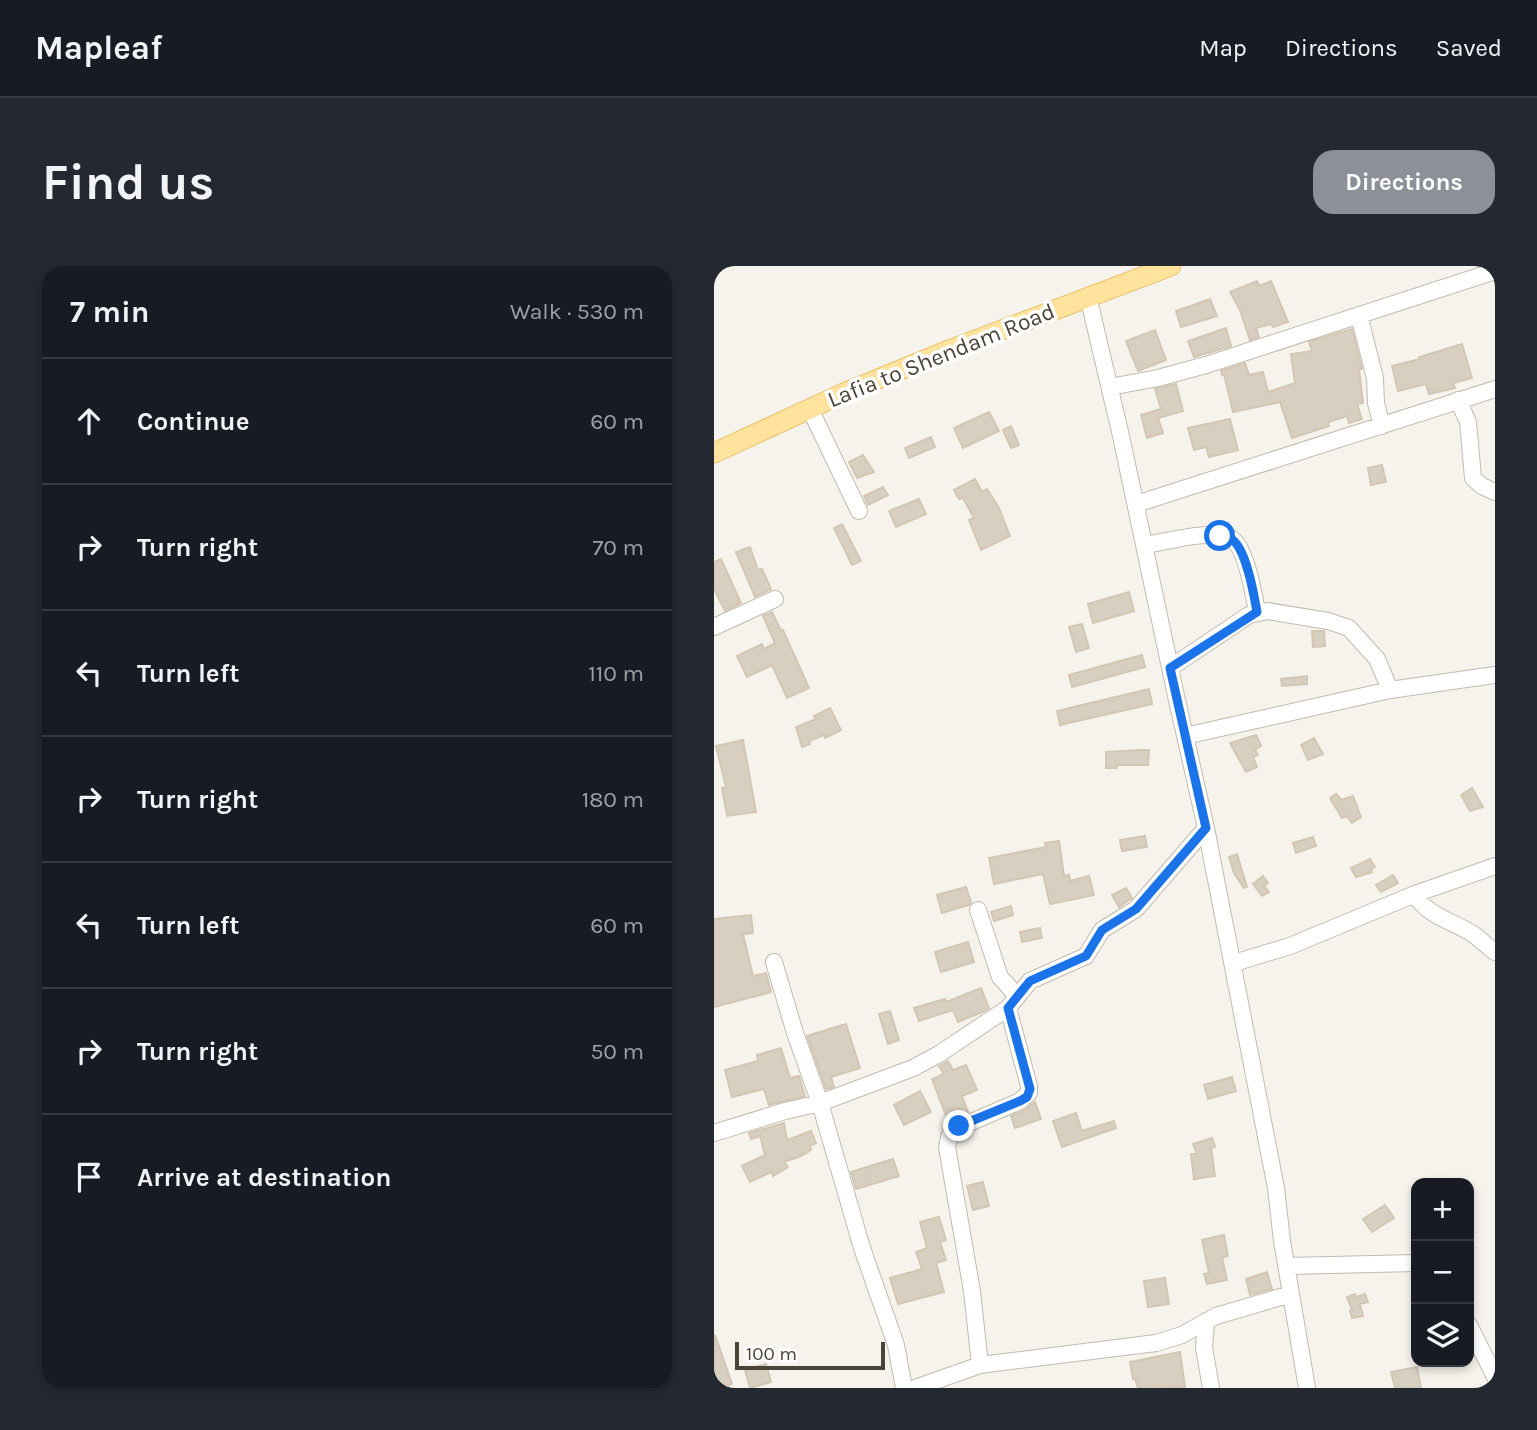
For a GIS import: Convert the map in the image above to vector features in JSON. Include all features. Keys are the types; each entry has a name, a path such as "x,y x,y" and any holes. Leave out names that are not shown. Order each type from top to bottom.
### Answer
{"main road":[{"name":"Lafia to Shendam Road","path":"714,453 949,350 1171,266"}],"street":[{"path":"1110,387 1206,365 1495,271"},
{"path":"1088,296 1136,504 1234,963 1276,1188 1307,1388"},
{"path":"1359,315 1373,366 1381,426"},
{"path":"1136,504 1495,389"},
{"path":"1458,400 1468,422 1473,478 1495,492"},
{"path":"810,409 859,511"},
{"path":"1144,545 1197,536 1231,539 1238,545 1251,582 1257,612"},
{"path":"714,626 775,599"},
{"path":"1170,668 1257,612 1276,612 1328,621 1349,628 1377,659 1390,690"},
{"path":"1185,736 1390,690 1495,675"},
{"path":"714,1133 820,1102 914,1068 939,1054 1012,1002 1030,981 1086,956 1102,930 1136,909 1206,828"},
{"path":"1234,963 1290,946 1415,894 1495,866"},
{"path":"1415,894 1420,904 1428,910 1473,935 1495,952"},
{"path":"978,910 995,965 1012,1002 1030,1089 1020,1101 953,1129 947,1147 972,1291 980,1365"},
{"path":"774,962 795,1033 820,1102 862,1248 896,1345 904,1388"},
{"path":"1287,1266 1411,1263"},
{"path":"915,1388 980,1365 1137,1347 1182,1335 1206,1321 1291,1294"},
{"path":"1206,1321 1203,1348 1211,1388"},
{"path":"1182,1335 1203,1348"},
{"path":"1474,1335 1495,1377"}],"building":[{"path":"1257,281 1259,286 1271,281 1288,322 1273,327 1271,324 1256,328 1259,337 1250,340 1240,310 1230,292"},
{"path":"1210,299 1217,316 1181,327 1176,311"},
{"path":"1226,328 1231,346 1194,357 1188,341"},
{"path":"1352,329 1362,369 1359,369 1363,403 1357,404 1362,419 1349,423 1347,416 1328,422 1329,426 1292,438 1280,402 1233,412 1221,371 1245,363 1249,375 1263,372 1268,392 1295,383 1291,354 1312,351 1309,342"},
{"path":"1155,330 1166,360 1138,371 1126,341"},
{"path":"1462,344 1472,378 1453,383 1455,388 1429,394 1426,384 1398,391 1392,366"},
{"path":"1176,384 1183,411 1158,418 1163,433 1147,438 1141,415 1161,409 1155,389"},
{"path":"989,412 999,431 963,448 954,428"},
{"path":"1230,419 1238,450 1209,457 1206,447 1194,450 1188,428"},
{"path":"1011,426 1019,445 1011,448 1003,430"},
{"path":"931,437 935,447 909,458 905,448"},
{"path":"863,455 874,472 857,478 849,462"},
{"path":"1382,465 1386,482 1371,485 1368,468"},
{"path":"975,479 982,492 987,489 999,508 1010,536 981,550 969,520 974,518 963,498 959,499 954,490"},
{"path":"883,487 888,495 868,505 864,496"},
{"path":"919,499 926,514 896,527 889,511"},
{"path":"842,524 861,561 852,565 834,528"},
{"path":"750,547 758,570 762,569 771,589 755,597 736,552"},
{"path":"721,559 741,603 725,611 714,589 714,562"},
{"path":"1129,592 1134,611 1093,623 1088,604"},
{"path":"772,612 809,688 787,698 772,665 747,677 737,656 762,644 764,649 775,643 763,616"},
{"path":"1082,624 1089,648 1076,652 1069,627"},
{"path":"1312,631 1324,631 1325,646 1313,647"},
{"path":"1142,655 1145,667 1072,687 1069,675"},
{"path":"1307,676 1307,684 1282,686 1281,679"},
{"path":"1149,689 1152,704 1060,725 1057,711"},
{"path":"830,708 841,730 825,738 824,735 809,741 810,744 802,747 796,727 816,719 814,716"},
{"path":"1256,735 1261,746 1255,750 1258,755 1253,757 1257,767 1246,772 1230,743"},
{"path":"1314,738 1323,754 1308,760 1301,745"},
{"path":"743,740 756,812 727,816 722,788 726,787 716,746"},
{"path":"1149,750 1148,765 1117,765 1117,768 1106,768 1106,752"},
{"path":"1472,788 1483,807 1470,811 1461,795"},
{"path":"1336,794 1342,800 1353,796 1361,817 1352,823 1347,816 1342,818 1330,798"},
{"path":"1145,836 1147,847 1122,851 1120,840"},
{"path":"1313,837 1316,846 1296,853 1293,843"},
{"path":"1059,841 1064,876 1069,875 1070,881 1089,876 1094,895 1050,904 1043,874 994,884 989,858 1046,847 1045,843"},
{"path":"1237,854 1247,887 1244,888 1234,873 1229,857"},
{"path":"1370,859 1375,867 1371,869 1372,872 1356,877 1351,868"},
{"path":"1393,875 1398,883 1381,892 1376,885"},
{"path":"1263,876 1268,883 1264,886 1269,892 1262,896 1253,884"},
{"path":"966,887 971,902 969,905 942,913 937,895"},
{"path":"1126,888 1132,898 1119,907 1112,895"},
{"path":"1011,906 1013,915 994,921 991,912"},
{"path":"751,915 753,933 743,934 753,976 766,973 771,992 714,1007 714,919"},
{"path":"1040,928 1042,938 1022,942 1020,932"},
{"path":"968,942 974,962 941,972 935,952"},
{"path":"981,988 989,1008 982,1012 958,1022 953,1010 919,1021 914,1008 945,999 946,1002"},
{"path":"890,1011 899,1040 888,1044 879,1014"},
{"path":"846,1024 860,1068 831,1077 834,1087 826,1089 807,1036"},
{"path":"781,1048 790,1078 799,1076 805,1096 769,1105 764,1089 732,1097 725,1070 758,1061 757,1055"},
{"path":"948,1061 953,1070 966,1065 977,1090 962,1096 968,1112 948,1121 932,1079 944,1074 939,1066"},
{"path":"1232,1077 1236,1091 1208,1099 1204,1085"},
{"path":"920,1091 931,1112 904,1125 894,1105"},
{"path":"1035,1102 1041,1119 1015,1128 1011,1116"},
{"path":"1076,1113 1082,1131 1114,1121 1116,1128 1062,1147 1053,1121"},
{"path":"784,1123 787,1140 811,1131 816,1143 801,1156 784,1162 788,1167 773,1176 771,1172 750,1182 742,1166 765,1155 760,1136 751,1139 749,1133"},
{"path":"1212,1138 1215,1147 1211,1148 1215,1176 1194,1179 1191,1154 1197,1154 1193,1144"},
{"path":"893,1159 899,1176 856,1189 851,1172"},
{"path":"983,1182 989,1206 973,1210 967,1186"},
{"path":"1385,1205 1394,1218 1372,1232 1363,1219"},
{"path":"939,1217 946,1240 940,1242 946,1260 936,1263 944,1292 898,1304 890,1278 922,1269 916,1252 927,1248 920,1222"},
{"path":"1224,1235 1228,1256 1222,1257 1227,1280 1207,1284 1204,1274 1209,1273 1202,1240"},
{"path":"1267,1272 1272,1289 1250,1295 1246,1279"},
{"path":"1165,1278 1169,1304 1148,1307 1144,1281"},
{"path":"1355,1294 1356,1297 1365,1294 1368,1302 1360,1304 1363,1316 1352,1318 1347,1297"},
{"path":"715,1335 732,1384 722,1388 714,1388"},
{"path":"1180,1352 1185,1387 1138,1388 1133,1379 1130,1362"},
{"path":"766,1364 771,1382 750,1388 745,1370"},
{"path":"1417,1367 1421,1388 1395,1388 1391,1372"}],"route":[{"path":"959,1126 1020,1101 1029,1093 1008,1008 1023,989 1040,975 1086,956 1102,930 1136,909 1206,828 1170,668 1257,612 1251,582 1238,545 1231,539 1220,536"}]}
